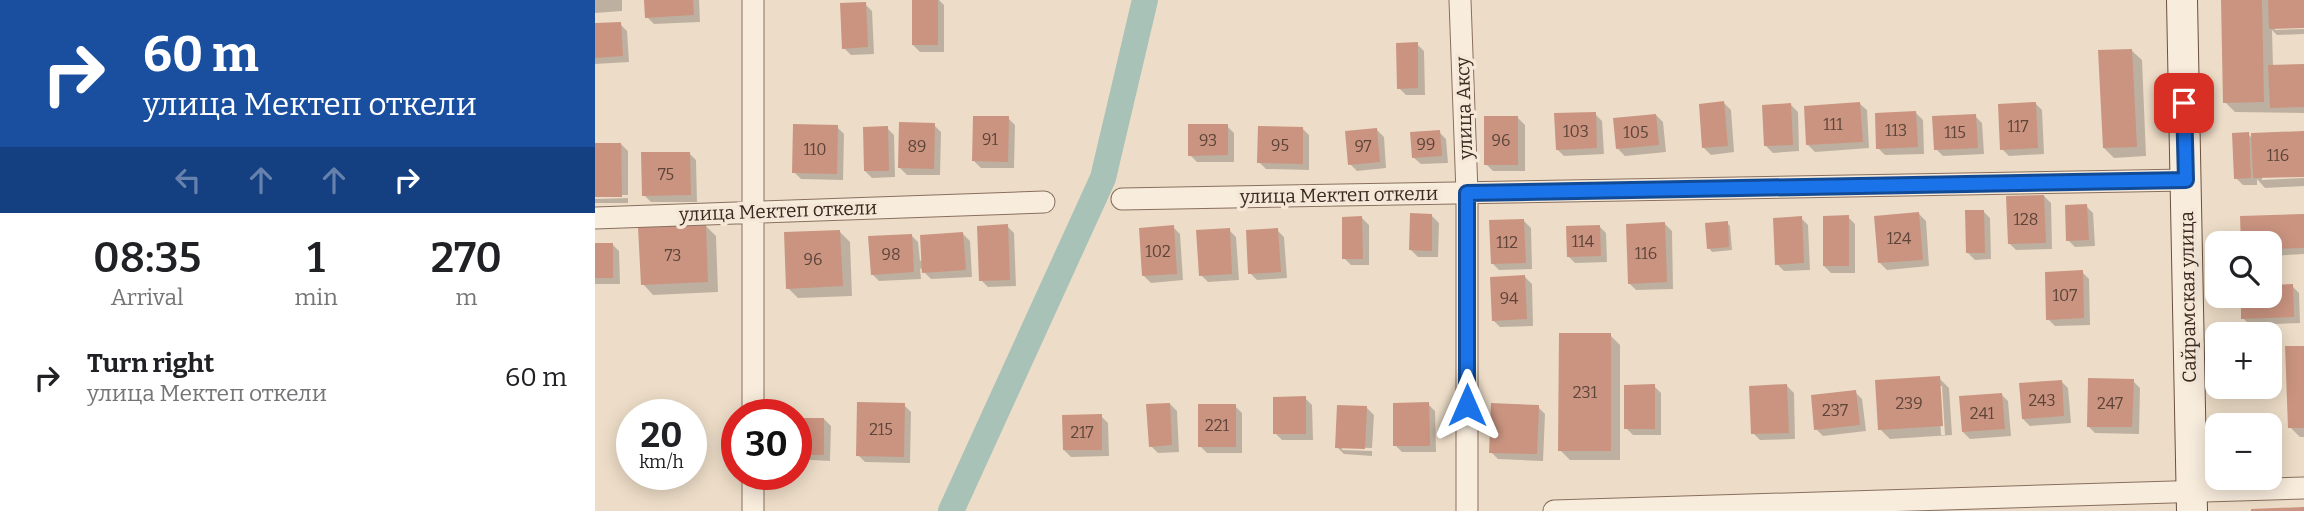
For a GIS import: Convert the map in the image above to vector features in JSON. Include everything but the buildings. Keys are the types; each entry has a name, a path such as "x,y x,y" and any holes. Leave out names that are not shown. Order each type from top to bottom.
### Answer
{"main road":[{"name":"Сайрамская улица","path":"2182,0 2191,502"}],"street":[{"path":"753,0 753,399"},
{"name":"улица Аксу","path":"1460,0 1467,193 1467,511"},
{"name":"улица Мектеп откели","path":"1122,199 2186,180"},
{"name":"улица Мектеп откели","path":"595,218 1044,202"},
{"path":"1554,511 2191,502 2304,488"},
{"path":"753,490 753,511"}],"waterway":[{"path":"951,511 1103,178 1145,0"}],"route":[{"path":"1467,405 1467,193 2186,180 2184,103"}]}
